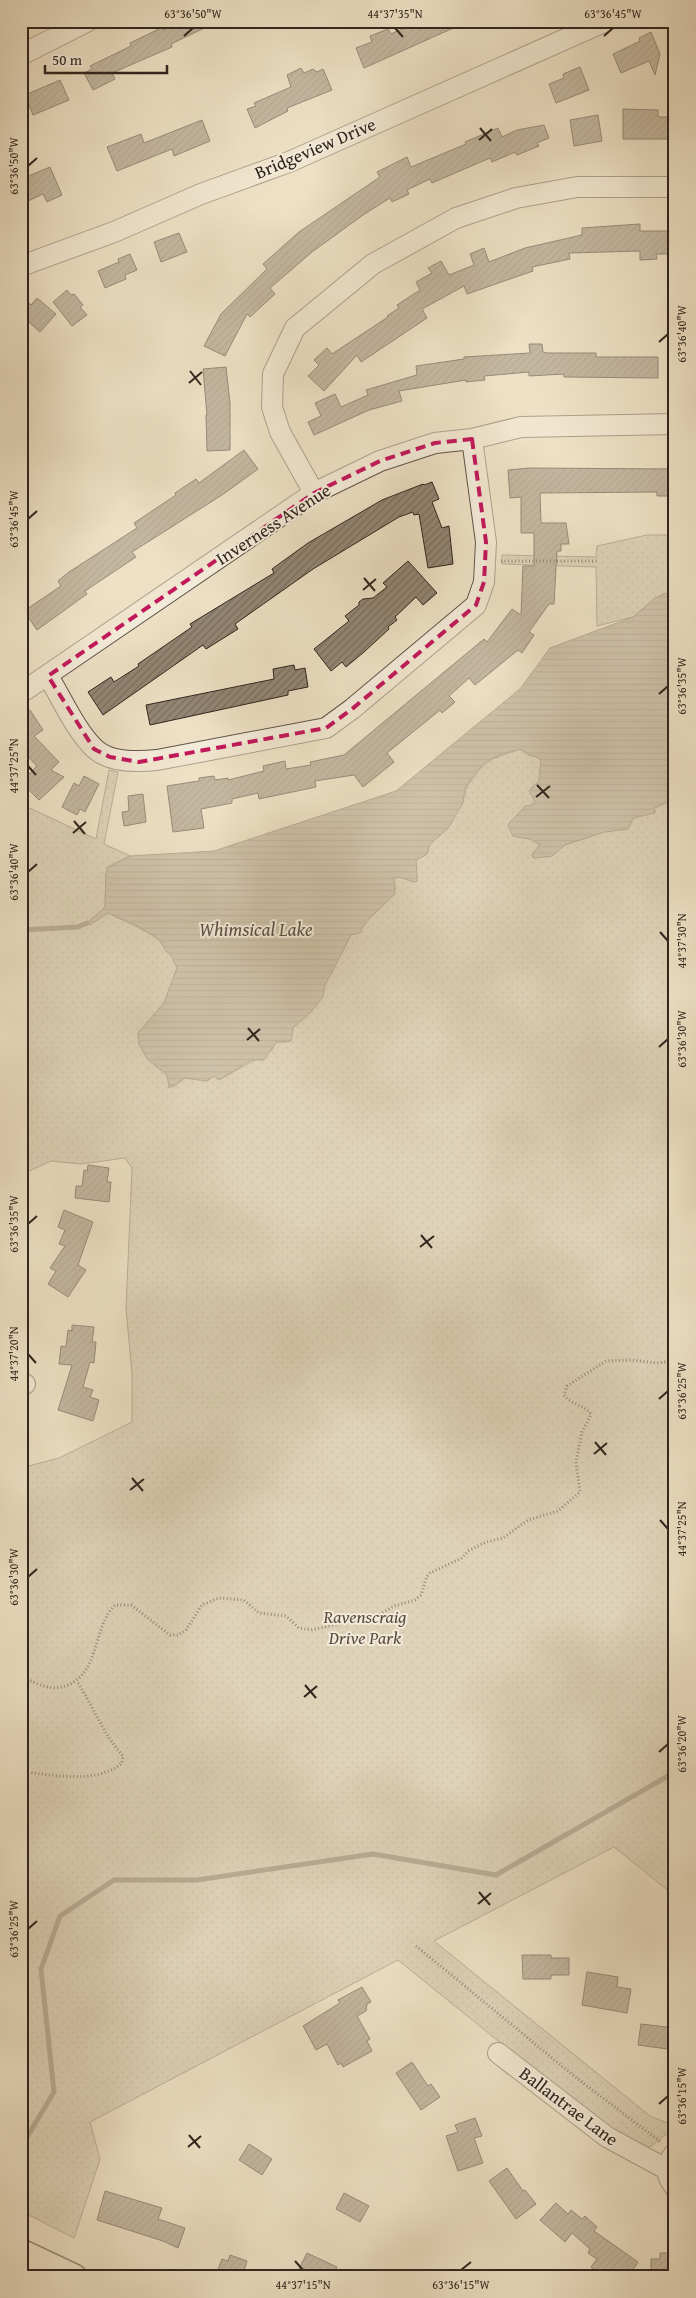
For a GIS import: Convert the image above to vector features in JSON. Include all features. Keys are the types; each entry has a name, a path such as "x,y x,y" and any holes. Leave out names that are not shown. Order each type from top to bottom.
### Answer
{"main road":[{"path":"21,2252 74,2277"}],"street":[{"path":"21,55 88,21"},
{"name":"Bridgeview Drive","path":"21,266 114,232 201,194 290,162 606,21"},
{"path":"314,493 280,432 272,407 273,374 295,328 373,264 456,218 516,198 577,187 675,187"},
{"name":"Inverness Avenue","path":"21,693 314,493 380,461 435,443 472,439 521,426 675,424"},
{"path":"48,676 94,749 110,757 139,762 157,760 326,728 352,709 476,605 484,582 486,542 472,439"},
{"name":"Ballantrae Lane","path":"498,2053 607,2137 671,2164"}],"path":[{"path":"485,561 597,561"},
{"path":"21,1676 41,1686 60,1688 77,1681 91,1662 107,1613 115,1605 131,1605 161,1630 170,1635 178,1635 186,1630 202,1605 219,1598 244,1600 259,1613 286,1616 298,1628 312,1630 377,1616 394,1606 415,1600 421,1595 427,1576 430,1573 462,1558 468,1550 486,1542 503,1538 528,1520 558,1510 580,1492 576,1462 582,1432 591,1415 589,1411 567,1400 564,1395 568,1386 606,1361 631,1360 657,1363 675,1361"},
{"path":"21,1772 72,1776 101,1775 114,1770 122,1762 123,1756 109,1741 94,1708 77,1681"},
{"path":"416,1946 574,2076 671,2164"}],"highlighted area":[{"path":"472,439 486,542 484,582 476,605 352,709 326,728 139,762 110,757 94,749 48,676 314,493 380,461 435,443"}],"green space":[{"path":"647,535 675,535 675,585 669,592 655,598 633,617 597,626 596,567 502,564 502,555 596,557 597,546"},
{"name":"Ravenscraig Drive Park","path":"520,749 541,761 539,781 531,788 535,802 509,823 513,836 530,839 540,845 532,855 533,858 552,856 565,845 604,832 628,829 633,818 656,812 654,808 675,799 675,1896 614,1847 434,1941 650,2116 675,2126 675,2131 666,2134 652,2146 632,2149 398,1960 90,2122 100,2159 74,2238 21,2211 21,1468 59,1458 132,1422 132,1374 126,1308 132,1168 125,1158 81,1164 51,1161 27,1172 21,1163 21,804 96,839 109,770 118,772 104,844 130,856 108,867 105,907 87,923 108,913 140,928 159,940 173,957 177,968 164,1003 138,1033 139,1044 148,1060 165,1072 173,1087 185,1078 207,1081 214,1076 219,1080 272,1050 276,1042 289,1042 293,1028 309,1014 322,997 325,985 351,935 360,932 363,926 390,898 395,889 394,878 399,877 414,882 417,881 416,860 427,854 430,844 448,828 466,794 467,786 488,762"}],"water":[{"name":"Whimsical Lake","path":"675,585 675,799 654,808 655,813 633,818 628,829 604,832 565,845 552,856 535,858 532,855 540,844 530,839 513,836 508,825 525,806 532,805 535,802 529,791 539,781 541,761 520,749 487,761 465,788 463,803 448,828 430,844 427,854 416,860 417,881 414,882 399,877 394,878 395,894 365,922 360,933 351,935 325,985 323,997 309,1014 293,1028 291,1041 276,1042 264,1060 251,1060 219,1080 214,1076 207,1081 185,1078 169,1088 167,1075 148,1060 139,1044 138,1033 164,1003 177,968 171,955 166,951 159,939 134,924 108,913 90,925 87,923 105,907 108,867 130,856 214,851 396,791 520,689 550,648 633,617 655,598 669,592"}],"building":[{"path":"182,21 219,21 171,44 172,47 112,73 115,79 93,90 84,73 92,69 90,66 131,46 130,43 163,27 164,30"},
{"path":"419,21 469,21 364,68 356,48 372,42 370,36 388,29 391,34"},
{"path":"651,32 660,54 655,75 649,61 621,73 613,54 640,41 639,38"},
{"path":"580,67 589,90 556,103 549,84 564,78 563,74"},
{"path":"301,68 304,73 313,69 317,72 323,69 332,90 287,108 288,111 255,128 247,109 256,106 254,103 291,87 287,75"},
{"path":"60,80 69,100 33,115 25,95"},
{"path":"623,109 658,110 658,117 675,117 675,139 623,139"},
{"path":"598,115 602,141 574,146 570,120"},
{"path":"202,120 210,141 174,156 172,149 117,171 107,147 141,134 144,143"},
{"path":"544,125 549,138 537,143 539,146 517,155 515,152 492,162 490,158 432,183 430,179 407,190 409,194 392,202 390,198 363,215 312,252 270,288 275,294 250,317 247,314 225,356 204,346 221,314 267,269 263,264 299,232 380,177 377,172 407,157 411,167 466,144 465,142 498,128 502,137 517,130"},
{"path":"50,167 62,195 47,202 43,194 26,202 21,191 21,179"},
{"path":"640,224 640,231 675,231 675,254 656,254 657,259 640,260 640,251 569,253 570,259 532,267 533,271 467,294 464,286 422,309 427,318 361,362 357,355 324,391 308,376 319,365 314,360 327,348 332,354 388,317 399,308 397,305 420,290 416,282 432,273 428,268 441,261 449,275 474,265 470,254 484,248 489,262 525,248 582,235 582,228"},
{"path":"179,233 187,252 161,262 154,242"},
{"path":"130,254 137,270 125,275 126,279 105,288 98,271 119,262 118,259"},
{"path":"67,290 71,295 74,294 83,305 80,307 87,315 72,326 53,302"},
{"path":"37,298 56,314 40,332 21,315 21,310 28,302 31,305"},
{"path":"529,344 542,344 543,352 547,353 596,353 596,357 658,357 658,378 564,377 564,374 529,376 529,372 484,376 485,380 466,382 466,380 399,391 402,401 369,410 314,435 308,422 321,416 315,403 335,394 341,407 368,395 366,390 417,375 416,366 464,359 464,357 530,353"},
{"path":"226,367 230,403 230,450 207,451 207,415 203,369"},
{"path":"244,450 258,469 222,495 132,552 136,557 85,591 87,594 37,630 24,611 61,586 58,581 137,528 134,523 176,495 175,493 196,479 199,483"},
{"path":"530,468 675,469 675,496 657,496 657,492 540,493 541,523 566,523 569,544 561,544 561,551 557,551 554,604 549,604 529,632 534,635 522,653 518,650 475,685 469,678 449,696 455,702 442,713 440,710 387,753 394,762 363,787 354,775 315,781 316,787 259,799 258,793 232,799 232,803 201,809 204,828 173,832 167,786 199,781 199,778 214,776 215,780 228,778 228,780 264,771 263,766 285,761 286,769 311,765 310,762 344,755 484,639 487,642 512,609 521,615 523,566 534,566 534,533 521,533 521,497 510,498 508,470"},
{"path":"432,482 439,499 432,502 442,528 449,526 453,564 428,568 419,514 414,515 413,512 399,517 313,569 235,624 238,629 206,649 203,645 103,715 88,692 111,677 114,682 139,666 138,664 192,627 190,624 274,573 272,569 308,543 382,500"},
{"path":"408,561 437,593 423,605 416,597 395,617 397,620 388,627 389,629 364,652 346,667 342,662 331,671 314,649 349,621 345,616 359,605 359,602 363,599 373,598 387,587 383,583"},
{"path":"294,665 295,670 305,668 308,687 288,691 288,695 150,725 146,705 274,679 273,669"},
{"path":"30,710 43,730 34,736 59,762 51,770 64,777 39,800 21,782 37,766 21,749 21,716"},
{"path":"84,776 99,784 85,812 80,809 77,815 62,807 74,783 79,786"},
{"path":"143,794 146,822 124,826 122,812 129,811 128,796"},
{"path":"88,1165 109,1168 107,1182 111,1182 109,1202 75,1198 76,1186 82,1186 84,1170 87,1171"},
{"path":"64,1210 93,1222 78,1265 86,1270 68,1297 48,1284 56,1271 50,1268 65,1246 59,1244 65,1230 58,1227"},
{"path":"72,1325 94,1327 92,1342 96,1342 94,1363 90,1362 83,1387 93,1390 90,1397 99,1400 93,1421 58,1410 72,1365 59,1364 61,1346 66,1347 68,1330 72,1331"},
{"path":"522,1955 551,1955 551,1958 569,1958 569,1975 551,1975 551,1979 523,1979"},
{"path":"587,1972 618,1977 617,1987 631,1989 627,2013 582,2005"},
{"path":"362,1987 371,2002 367,2004 366,2011 357,2016 370,2039 367,2041 372,2051 343,2067 341,2063 338,2065 327,2044 316,2050 303,2026 340,2003 338,2000"},
{"path":"641,2024 675,2028 675,2050 638,2045"},
{"path":"412,2062 428,2086 431,2084 440,2097 421,2110 396,2073"},
{"path":"475,2118 482,2136 474,2138 483,2163 458,2171 446,2136 458,2132 455,2125"},
{"path":"249,2144 272,2159 262,2175 239,2160"},
{"path":"507,2168 523,2191 525,2190 536,2204 516,2219 489,2181"},
{"path":"105,2191 162,2208 158,2219 185,2228 178,2248 163,2241 97,2220"},
{"path":"344,2193 369,2206 360,2222 336,2209"},
{"path":"556,2203 568,2214 571,2210 582,2219 585,2216 597,2227 594,2231 638,2262 628,2277 605,2277 591,2267 597,2259 588,2253 590,2249 572,2233 565,2242 540,2220"},
{"path":"307,2253 337,2267 332,2277 305,2277 297,2273"},
{"path":"660,2253 673,2253 675,2277 651,2277 651,2259 660,2259"},
{"path":"230,2255 247,2261 242,2277 230,2277 217,2272 222,2259 228,2261"}],"waterway":[{"path":"21,930 78,927 87,923"},
{"path":"21,2147 54,2092 41,1969 60,1916 114,1880 197,1880 373,1854 496,1875 675,1772"}]}
